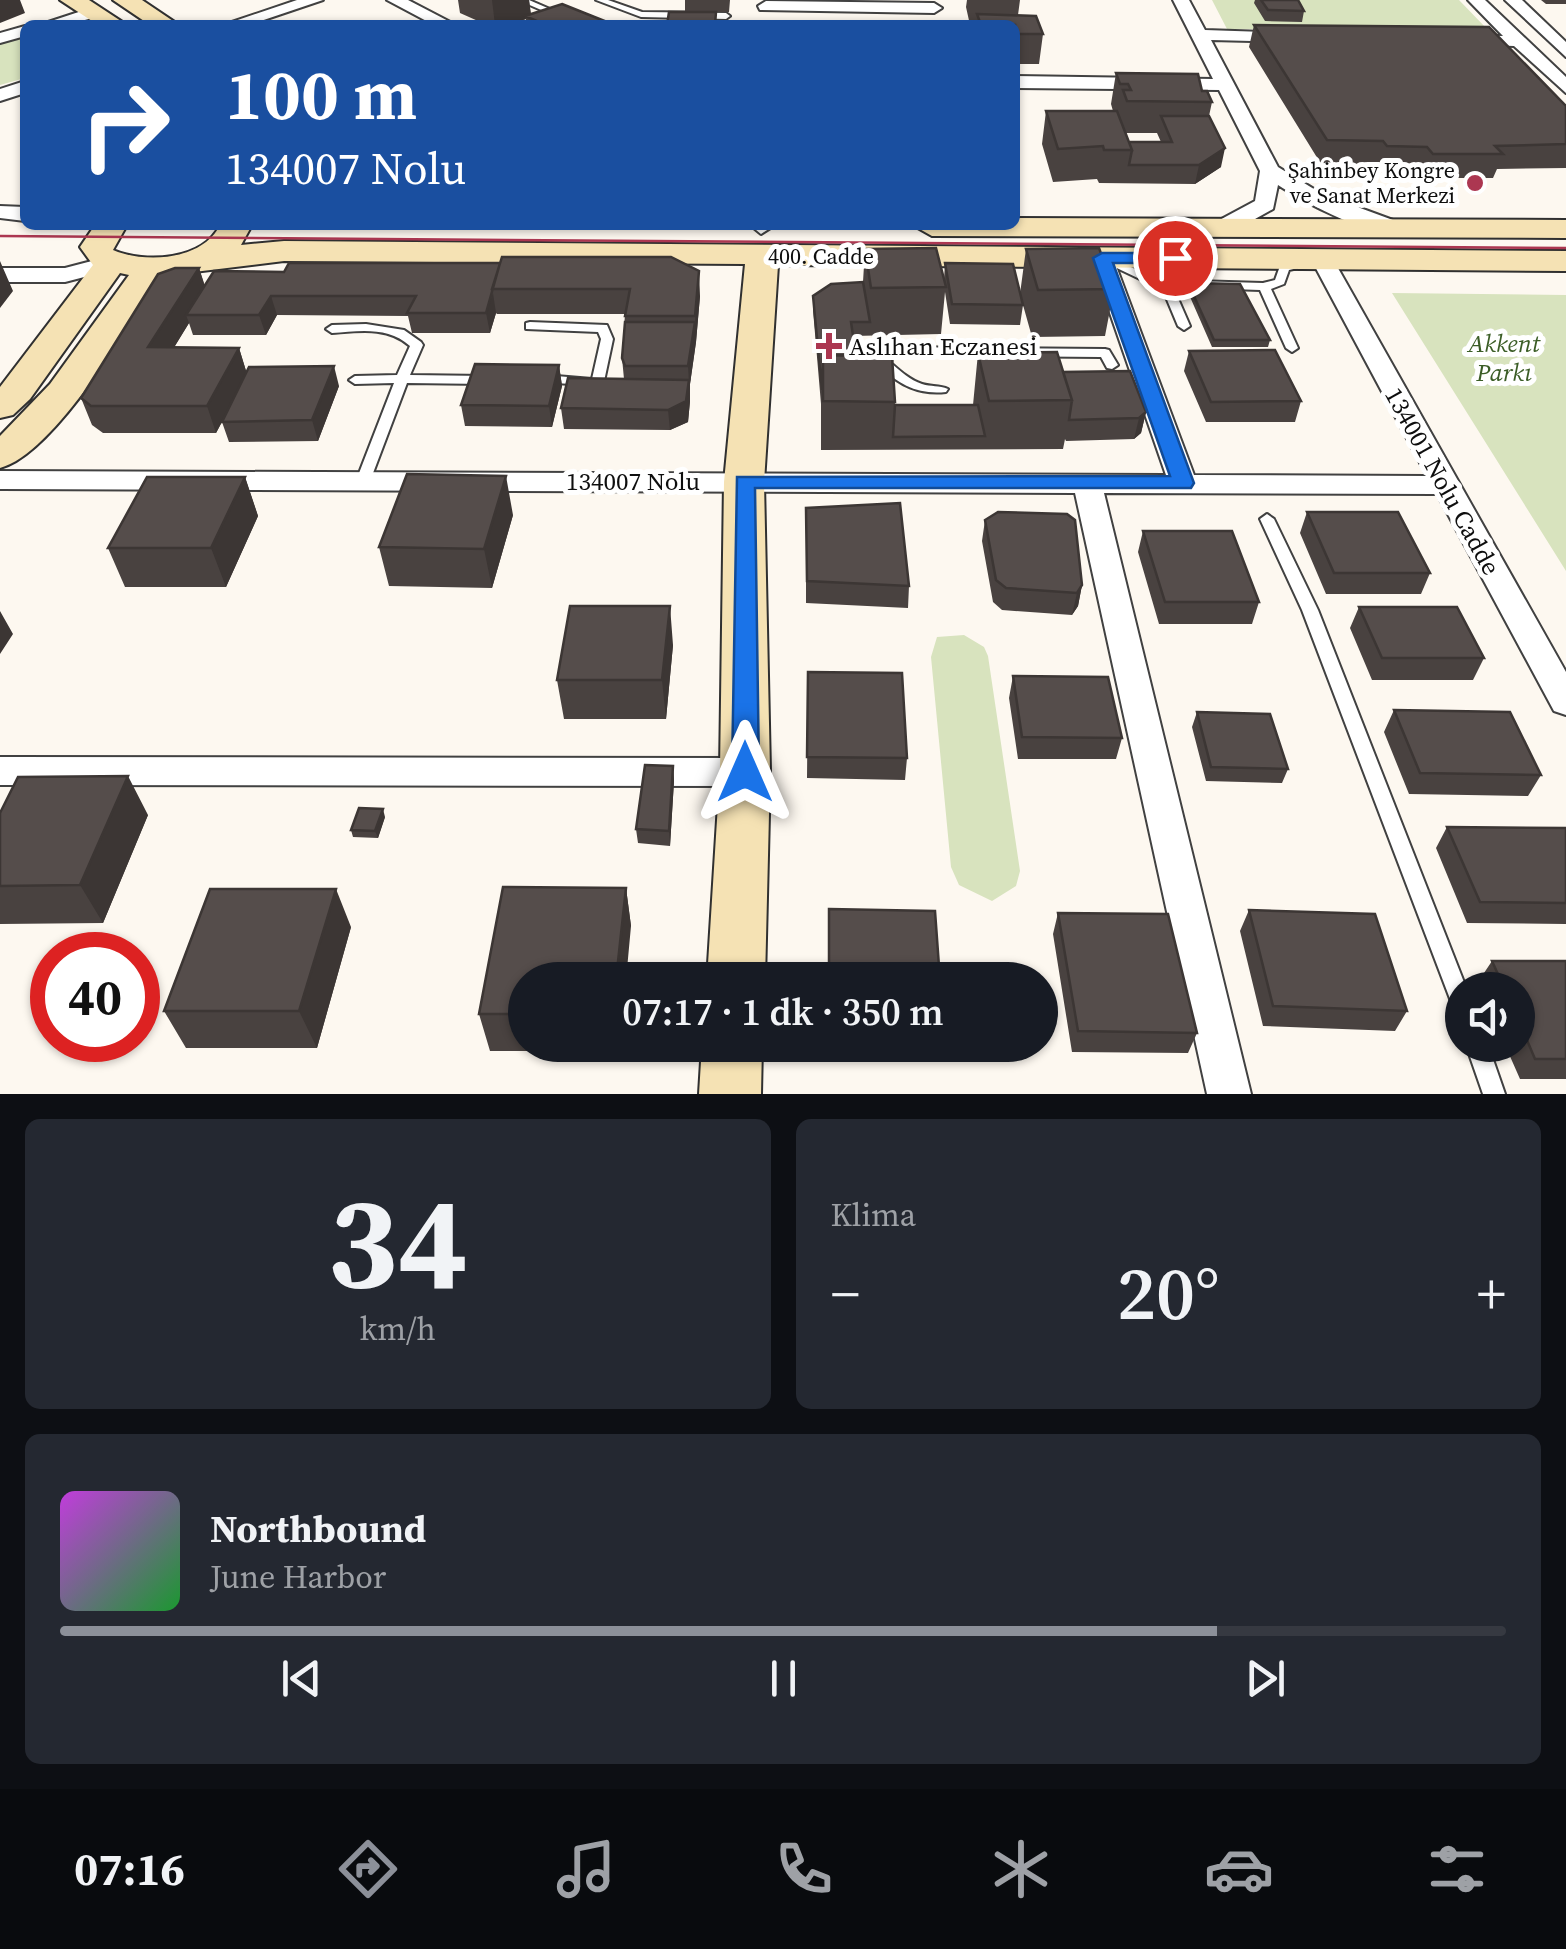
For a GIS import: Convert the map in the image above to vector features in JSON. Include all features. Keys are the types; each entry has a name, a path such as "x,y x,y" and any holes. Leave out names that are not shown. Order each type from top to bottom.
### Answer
{"main road":[{"path":"125,0 159,20"},
{"name":"400. Cadde","path":"110,263 150,268 197,259 284,251 762,236 1222,228 1566,229"},
{"path":"0,407 17,392 110,263 96,248 108,230"},
{"path":"197,259 228,242 234,230"},
{"name":"400. Cadde","path":"647,230 1102,258 1566,261"},
{"path":"737,962 745,772 744,482 762,236"},
{"path":"0,456 27,435 65,391 150,268"},
{"path":"730,1094 731,1062"}],"street":[{"path":"248,20 315,0"},
{"path":"394,0 437,20"},
{"path":"1181,0 1270,171 1314,200 1393,228"},
{"path":"1476,0 1566,86"},
{"path":"1513,0 1566,52"},
{"path":"766,3 935,11"},
{"path":"65,20 94,12"},
{"path":"1200,35 1320,37"},
{"path":"1439,39 1518,40"},
{"path":"1020,82 1228,85"},
{"path":"1222,228 1265,204 1270,171"},
{"path":"1102,258 1184,483"},
{"name":"134001 Nolu Cadde","path":"1322,259 1566,702"},
{"path":"0,275 65,275 110,263"},
{"name":"134007 Nolu","path":"0,480 1445,485"},
{"path":"1087,482 1229,1094"},
{"path":"0,771 745,772"}],"lane":[{"path":"522,0 571,20"},
{"path":"600,0 653,20 726,16"},
{"path":"653,20 660,1"},
{"path":"1102,258 1168,288 1184,326"},
{"path":"1160,284 1264,287 1280,282 1284,268 1322,259"},
{"path":"1264,287 1292,348"},
{"path":"520,380 598,382 603,364 603,328 530,326"},
{"path":"332,329 399,330 417,345 363,480"},
{"path":"941,389 927,390 902,382 885,364 886,351 1105,354 1109,370 1143,364"},
{"path":"354,380 503,380"},
{"path":"1267,519 1310,610 1450,972"},
{"path":"1483,1062 1494,1094"}],"green space":[{"path":"1212,0 1459,0 1488,30 1227,29"},
{"path":"20,38 20,79 0,85 0,43"},
{"name":"Akkent Parkı","path":"1392,293 1566,295 1566,571"},
{"path":"964,635 984,647 988,656 1020,871 1016,886 992,901 959,885 951,867 931,657 937,637"}],"building":[{"path":"1261,0 1298,0 1304,11 1268,10"},
{"path":"562,4 602,20 534,20 525,16"},
{"path":"669,12 716,12 715,20 668,20"},
{"path":"977,14 1036,16 1043,34 1020,34 1020,20 979,20"},
{"path":"1254,25 1489,27 1566,106 1566,144 1495,146 1503,154 1433,154 1427,147 1387,146 1383,141 1327,140"},
{"path":"1116,73 1198,74 1202,91 1207,91 1212,102 1127,101 1123,90 1131,90 1128,84 1120,84"},
{"path":"1046,111 1117,111 1132,150 1104,150 1103,146 1058,149"},
{"path":"1161,116 1209,116 1225,148 1199,165 1129,165 1129,142 1172,142"},
{"path":"936,248 946,287 871,288 865,249"},
{"path":"1099,248 1114,289 1038,290 1026,249"},
{"path":"502,257 671,257 699,271 695,316 625,316 630,289 492,289"},
{"path":"289,263 500,263 486,313 407,313 416,296 271,296 259,315 186,315 214,271 284,272"},
{"path":"945,263 1013,264 1023,305 952,304"},
{"path":"175,268 199,268 148,347 239,348 207,406 91,406 81,398 158,274"},
{"path":"863,282 870,322 851,322 856,356 823,355 822,390 813,296 831,284"},
{"path":"1188,283 1240,284 1270,340 1214,340"},
{"path":"625,322 695,322 688,366 625,366"},
{"path":"1275,350 1301,401 1211,402 1189,351"},
{"path":"1057,352 1072,400 989,401 978,353"},
{"path":"823,355 892,356 895,402 823,401"},
{"path":"475,364 559,365 549,406 461,405"},
{"path":"334,366 312,420 222,422 249,367"},
{"path":"1130,371 1146,412 1139,418 1069,420 1072,400 1063,372"},
{"path":"568,378 689,380 686,401 668,410 561,408"},
{"path":"895,405 978,405 985,436 893,437"},
{"path":"407,474 506,476 484,549 379,547"},
{"path":"147,477 245,477 211,548 108,548"},
{"path":"900,503 909,586 807,581 806,508"},
{"path":"998,512 1067,514 1075,520 1082,585 1077,593 1006,588 996,580 985,520"},
{"path":"1307,512 1398,512 1430,573 1334,573"},
{"path":"1143,531 1232,531 1259,602 1165,602"},
{"path":"570,606 670,606 662,680 557,680"},
{"path":"1359,607 1457,607 1484,658 1382,658"},
{"path":"808,672 902,673 907,758 807,757"},
{"path":"1013,676 1108,677 1122,738 1022,737"},
{"path":"1394,710 1510,712 1541,775 1420,773"},
{"path":"1197,712 1270,714 1288,769 1211,767"},
{"path":"645,765 673,766 669,831 636,829"},
{"path":"128,776 80,885 0,886 0,813 18,777"},
{"path":"359,808 383,809 375,831 351,830"},
{"path":"1447,827 1566,828 1566,903 1480,902"},
{"path":"503,887 626,888 618,962 508,962 508,1014 479,1014"},
{"path":"210,889 336,889 299,1011 164,1011"},
{"path":"829,909 935,911 939,962 829,962"},
{"path":"1249,910 1375,914 1407,1011 1273,1006"},
{"path":"1058,913 1168,914 1197,1033 1078,1031"},
{"path":"1492,961 1566,961 1566,1059 1535,1059 1535,972 1497,972"}],"tram line":[{"path":"0,236 1566,248"}],"place":[{"name":"Şahinbey Kongre ve Sanat Merkezi","path":"1475,183"},
{"name":"Aslıhan Eczanesi","path":"829,346"}],"route":[{"path":"745,772 744,482 1184,483 1102,258 1175,258"}]}
